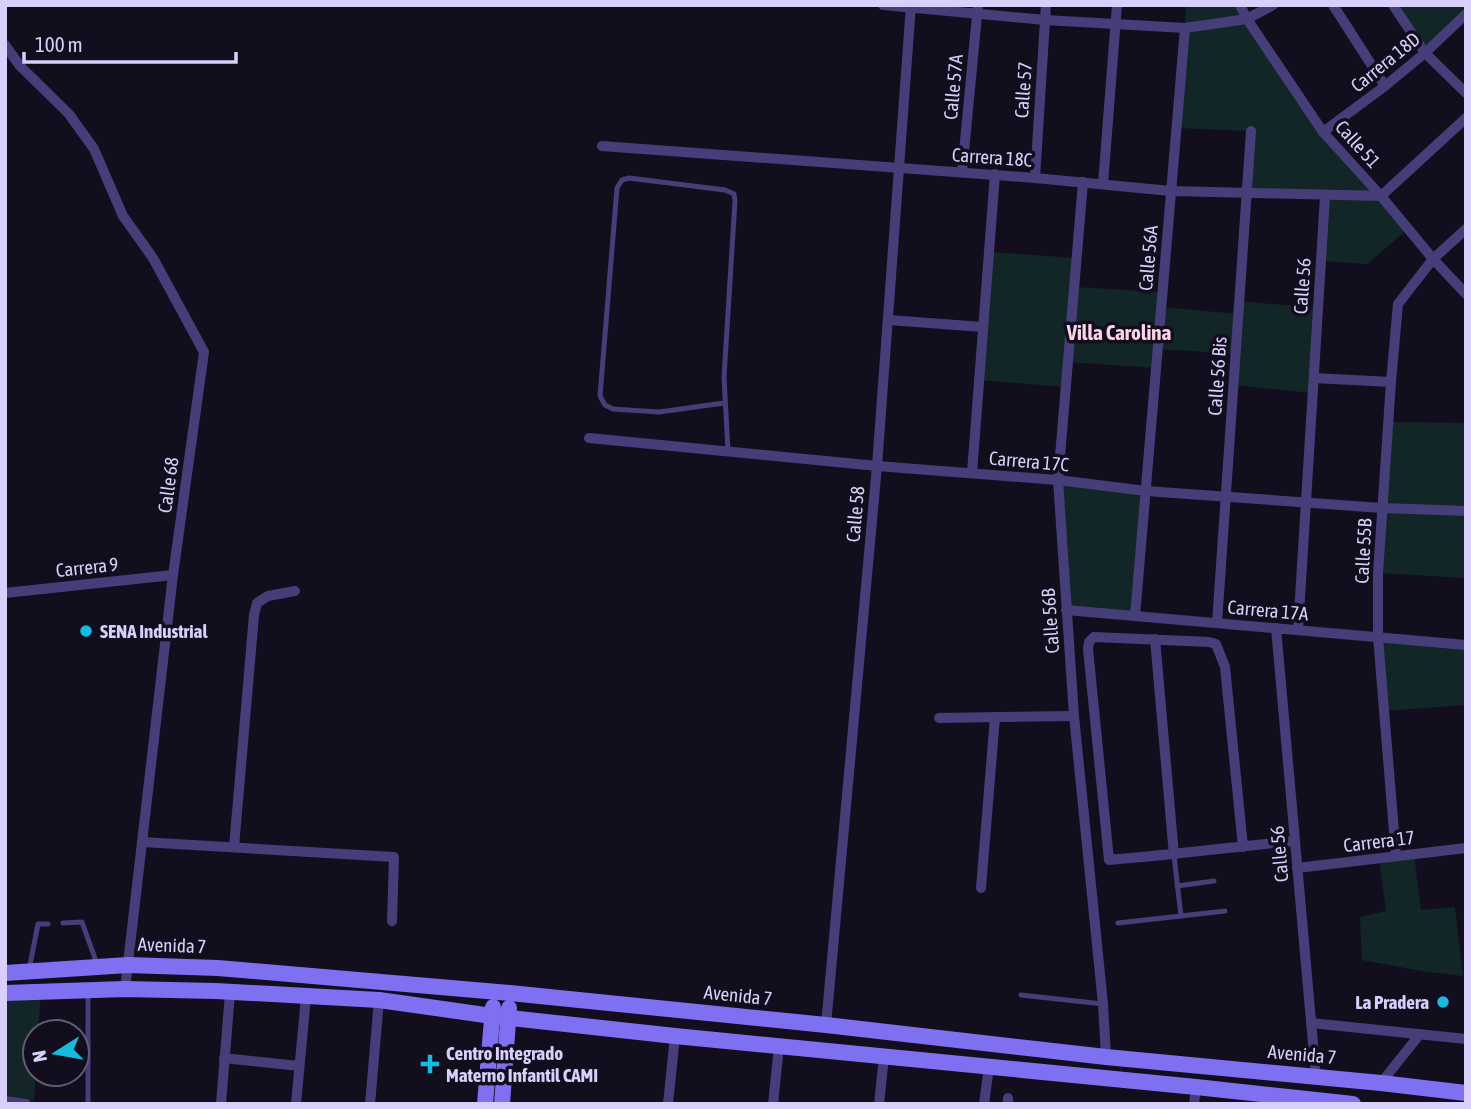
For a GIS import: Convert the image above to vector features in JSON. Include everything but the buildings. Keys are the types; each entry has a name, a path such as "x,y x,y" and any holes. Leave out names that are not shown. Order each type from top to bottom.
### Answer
{"main road":[{"name":"Avenida 7","path":"5,973 128,965 218,968 503,992 1466,1093"},
{"path":"5,993 125,989 379,1000 675,1036 1196,1087 1274,1100 1353,1104"},
{"path":"485,1104 503,992"},
{"path":"500,1016 502,1104"}],"street":[{"path":"883,5 978,9 1045,20 1185,28 1247,19 1273,5"},
{"name":"Calle 57","path":"1035,178 1046,5"},
{"path":"1103,184 1117,5"},
{"name":"Calle 51","path":"1240,5 1323,132 1466,294"},
{"path":"1333,5 1385,86"},
{"path":"1393,5 1425,53 1466,93"},
{"name":"Calle 58","path":"826,1025 877,466 911,7"},
{"name":"Calle 57A","path":"962,172 978,9"},
{"name":"Carrera 18D","path":"1323,132 1425,53 1466,14"},
{"name":"Calle 56A","path":"1135,616 1185,28"},
{"name":"Calle 68","path":"5,45 20,66 68,114 94,149 123,216 153,258 204,352 173,575 125,989"},
{"path":"1381,196 1466,118"},
{"name":"Calle 56 Bis","path":"1217,623 1251,131"},
{"name":"Carrera 18C","path":"602,146 995,174 1171,191 1381,196"},
{"path":"971,473 995,174"},
{"name":"Calle 56B","path":"1083,182 1058,481 1074,716 1106,1057"},
{"name":"Calle 56","path":"1298,631 1325,196"},
{"name":"Calle 55B","path":"1396,856 1378,637 1378,573 1398,304 1433,259 1466,229"},
{"path":"888,320 983,327"},
{"path":"1314,378 1391,382"},
{"name":"Carrera 17C","path":"589,438 1146,491 1382,508 1466,511"},
{"name":"Carrera 9","path":"5,593 173,575"},
{"path":"234,847 254,615 257,603 268,596 295,592"},
{"name":"Carrera 17A","path":"1066,610 1466,645"},
{"name":"Calle 56","path":"1276,628 1316,1077"},
{"path":"1243,847 1225,667 1216,644 1094,637 1089,642 1088,649 1109,860 1174,855 1295,841"},
{"path":"1155,639 1174,855"},
{"path":"939,718 1074,716"},
{"path":"981,888 995,717"},
{"path":"142,842 394,857 392,921"},
{"name":"Carrera 17","path":"1297,868 1466,848"},
{"path":"220,1104 230,993"},
{"path":"296,1104 306,997"},
{"path":"370,1104 379,1000"},
{"path":"1311,1023 1466,1039"},
{"path":"1381,1083 1420,1034"},
{"path":"668,1104 675,1036"},
{"path":"773,1104 779,1046"},
{"path":"879,1104 884,1057"},
{"path":"224,1059 299,1066"},
{"path":"984,1104 989,1067"},
{"path":"1194,1104 1196,1087"},
{"path":"5,1101 26,1104"}],"lane":[{"path":"724,403 659,412 613,409 605,405 600,396 617,188 622,180 629,178 725,190 734,194 724,377 728,451"},
{"path":"1174,855 1181,916"},
{"path":"1177,886 1214,881"},
{"path":"1118,923 1225,911"},
{"path":"63,923 82,922 98,967"},
{"path":"29,972 38,925 48,924"},
{"path":"88,991 88,1104"},
{"path":"1021,995 1103,1004"}],"green space":[{"path":"1186,5 1240,5 1323,132 1408,229 1367,264 1321,261 1325,196 1247,193 1251,131 1177,128"},
{"path":"1393,5 1466,5 1466,14 1425,53"},
{"path":"989,252 1077,258 1074,287 1163,292 1162,307 1238,314 1239,301 1318,308 1313,393 1233,385 1235,354 1159,349 1156,368 1068,362 1066,387 979,380"},
{"path":"1389,422 1466,423 1466,578 1378,573"},
{"path":"1058,480 1146,491 1135,616 1066,610"},
{"path":"1378,637 1466,645 1466,705 1384,711"},
{"path":"1414,854 1421,910 1455,907 1463,976 1362,960 1360,917 1386,911 1379,859"},
{"path":"41,993 39,1018 21,1018 21,1088 35,1088 34,1101 5,1098 5,995"}],"place":[{"name":"SENA Industrial","path":"86,631"},
{"name":"La Pradera","path":"1443,1002"},
{"name":"Centro Integrado Materno Infantil CAMI","path":"430,1064"}],"district":[{"name":"Villa Carolina","path":"1119,332"}]}
